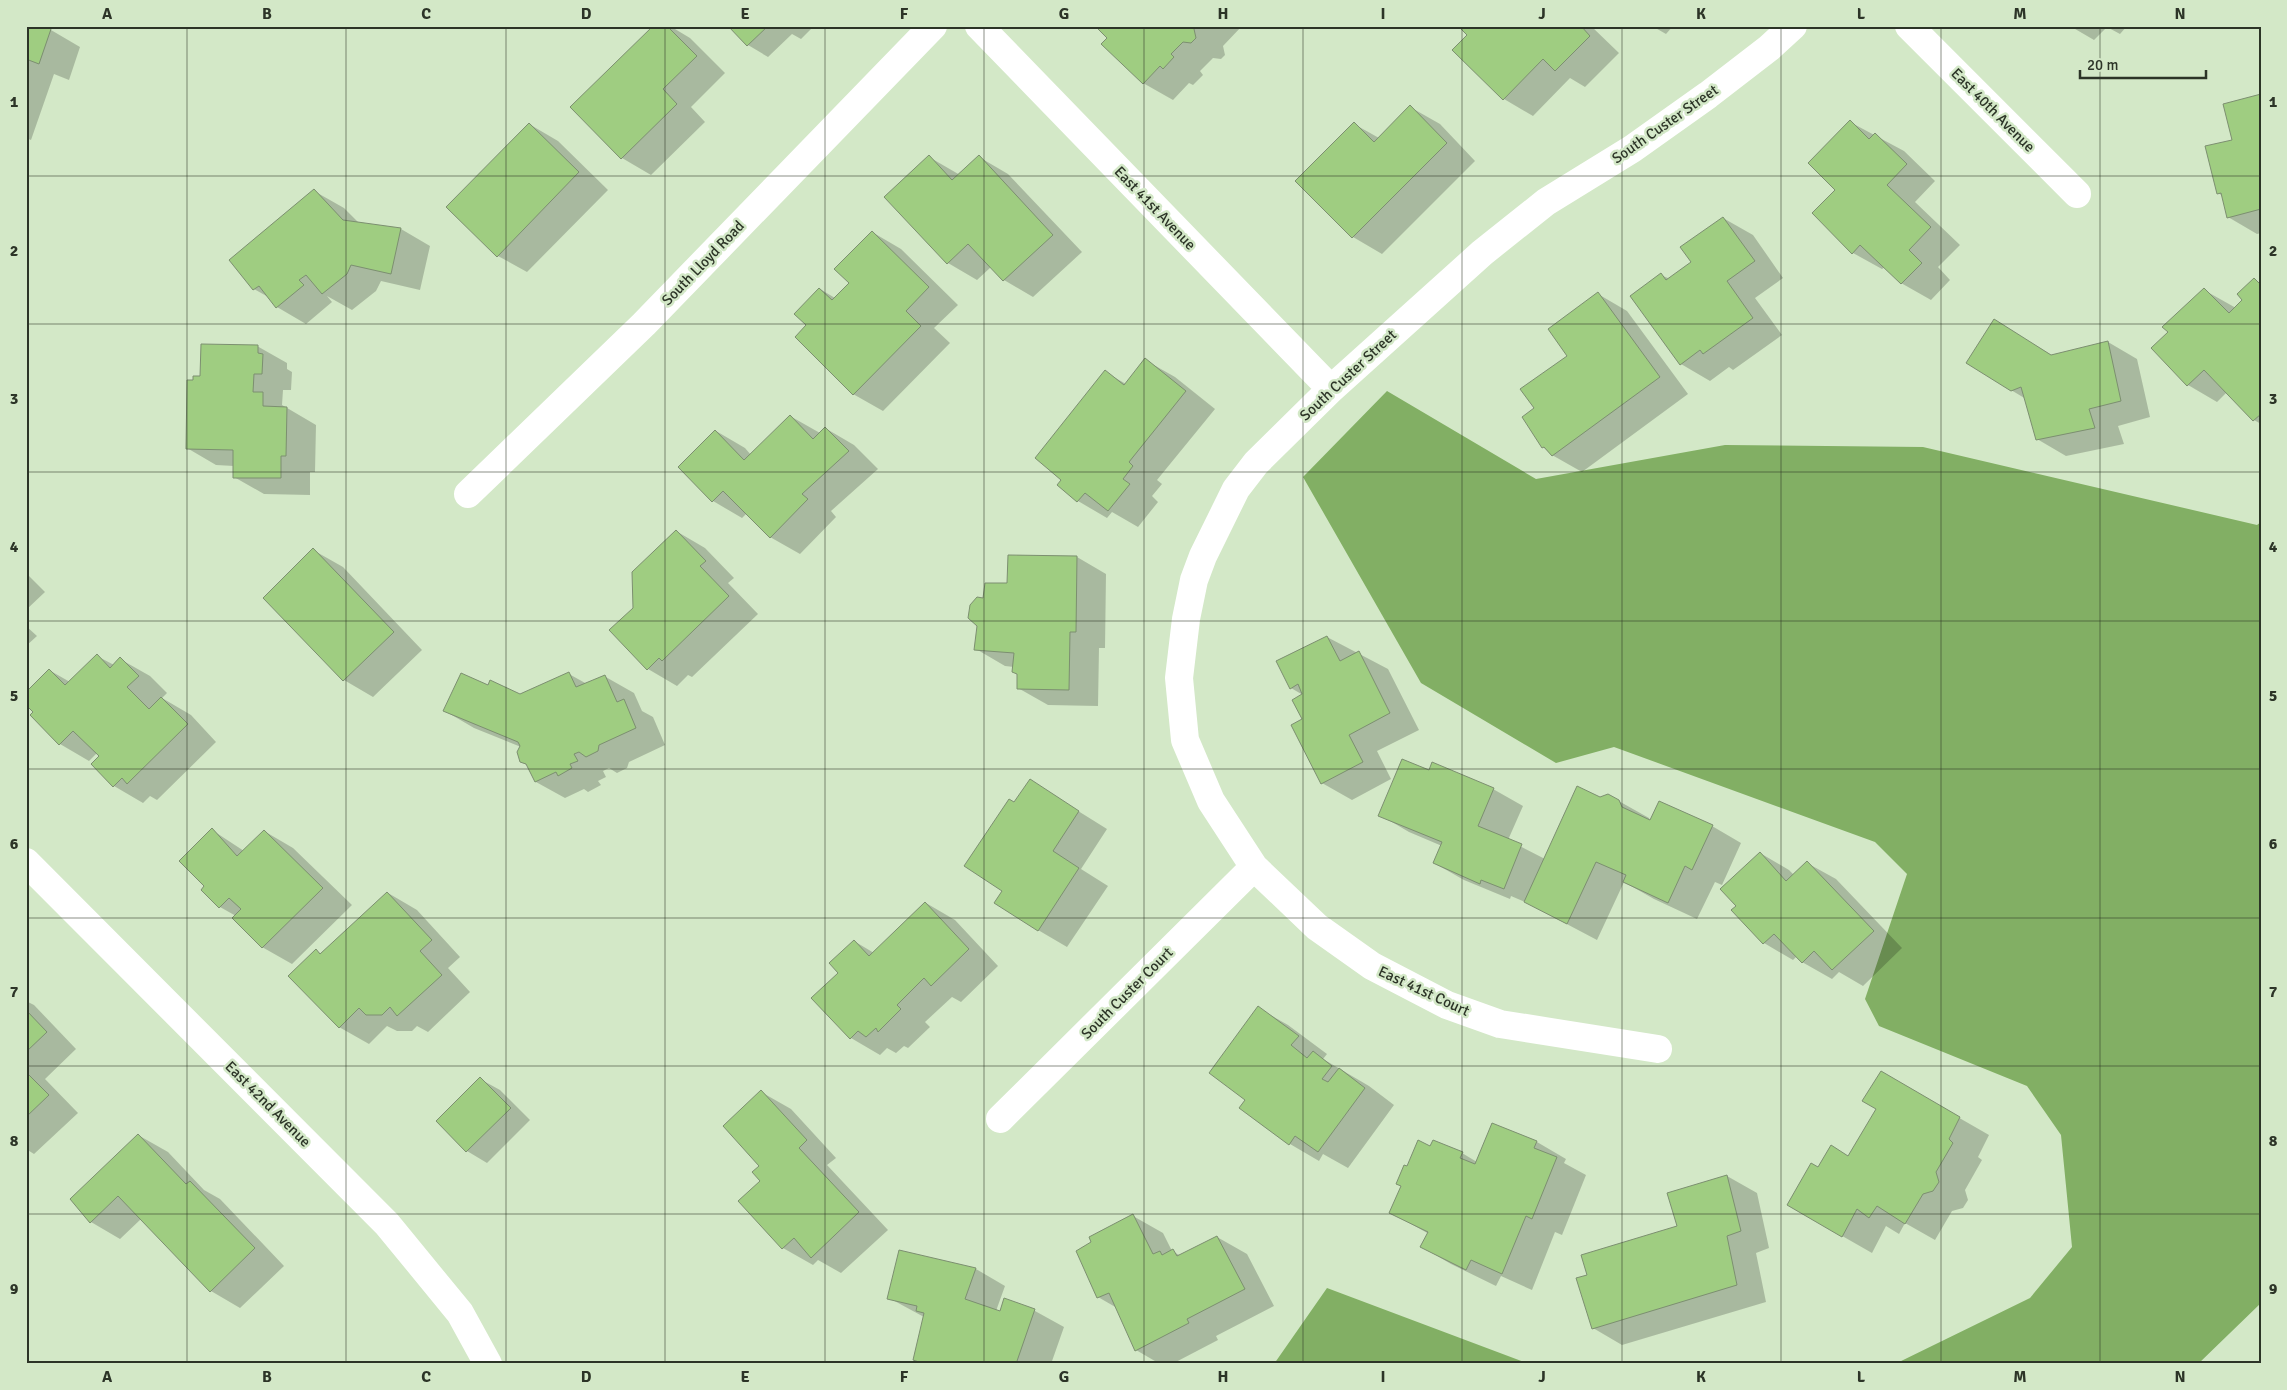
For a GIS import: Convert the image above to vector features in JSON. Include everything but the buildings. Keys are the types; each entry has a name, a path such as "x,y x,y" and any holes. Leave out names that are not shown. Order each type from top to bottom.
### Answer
{"street":[{"name":"South Lloyd Road","path":"468,494 644,324 933,26"},
{"name":"East 41st Avenue","path":"978,26 1331,389"},
{"name":"South Custer Street","path":"1254,867 1211,801 1186,740 1178,678 1186,619 1194,580 1203,556 1236,490 1256,463 1331,389 1482,253 1546,202 1632,149 1708,95 1769,48 1793,26"},
{"name":"East 40th Avenue","path":"1909,26 2077,194"},
{"name":"East 42nd Avenue","path":"26,862 387,1224 460,1313 488,1364"},
{"name":"East 41st Court","path":"1254,867 1317,927 1372,966 1447,1005 1500,1024 1658,1048"},
{"name":"South Custer Court","path":"1000,1119 1254,867"}],"green space":[{"path":"1387,391 1536,479 1725,445 1923,447 2257,525 2261,522 2261,1303 2198,1364 1895,1364 2030,1298 2072,1247 2061,1135 2027,1086 1879,1026 1865,999 1907,874 1875,842 1614,747 1556,763 1421,683 1303,477"},
{"path":"1327,1288 1529,1364 1274,1364"}]}
